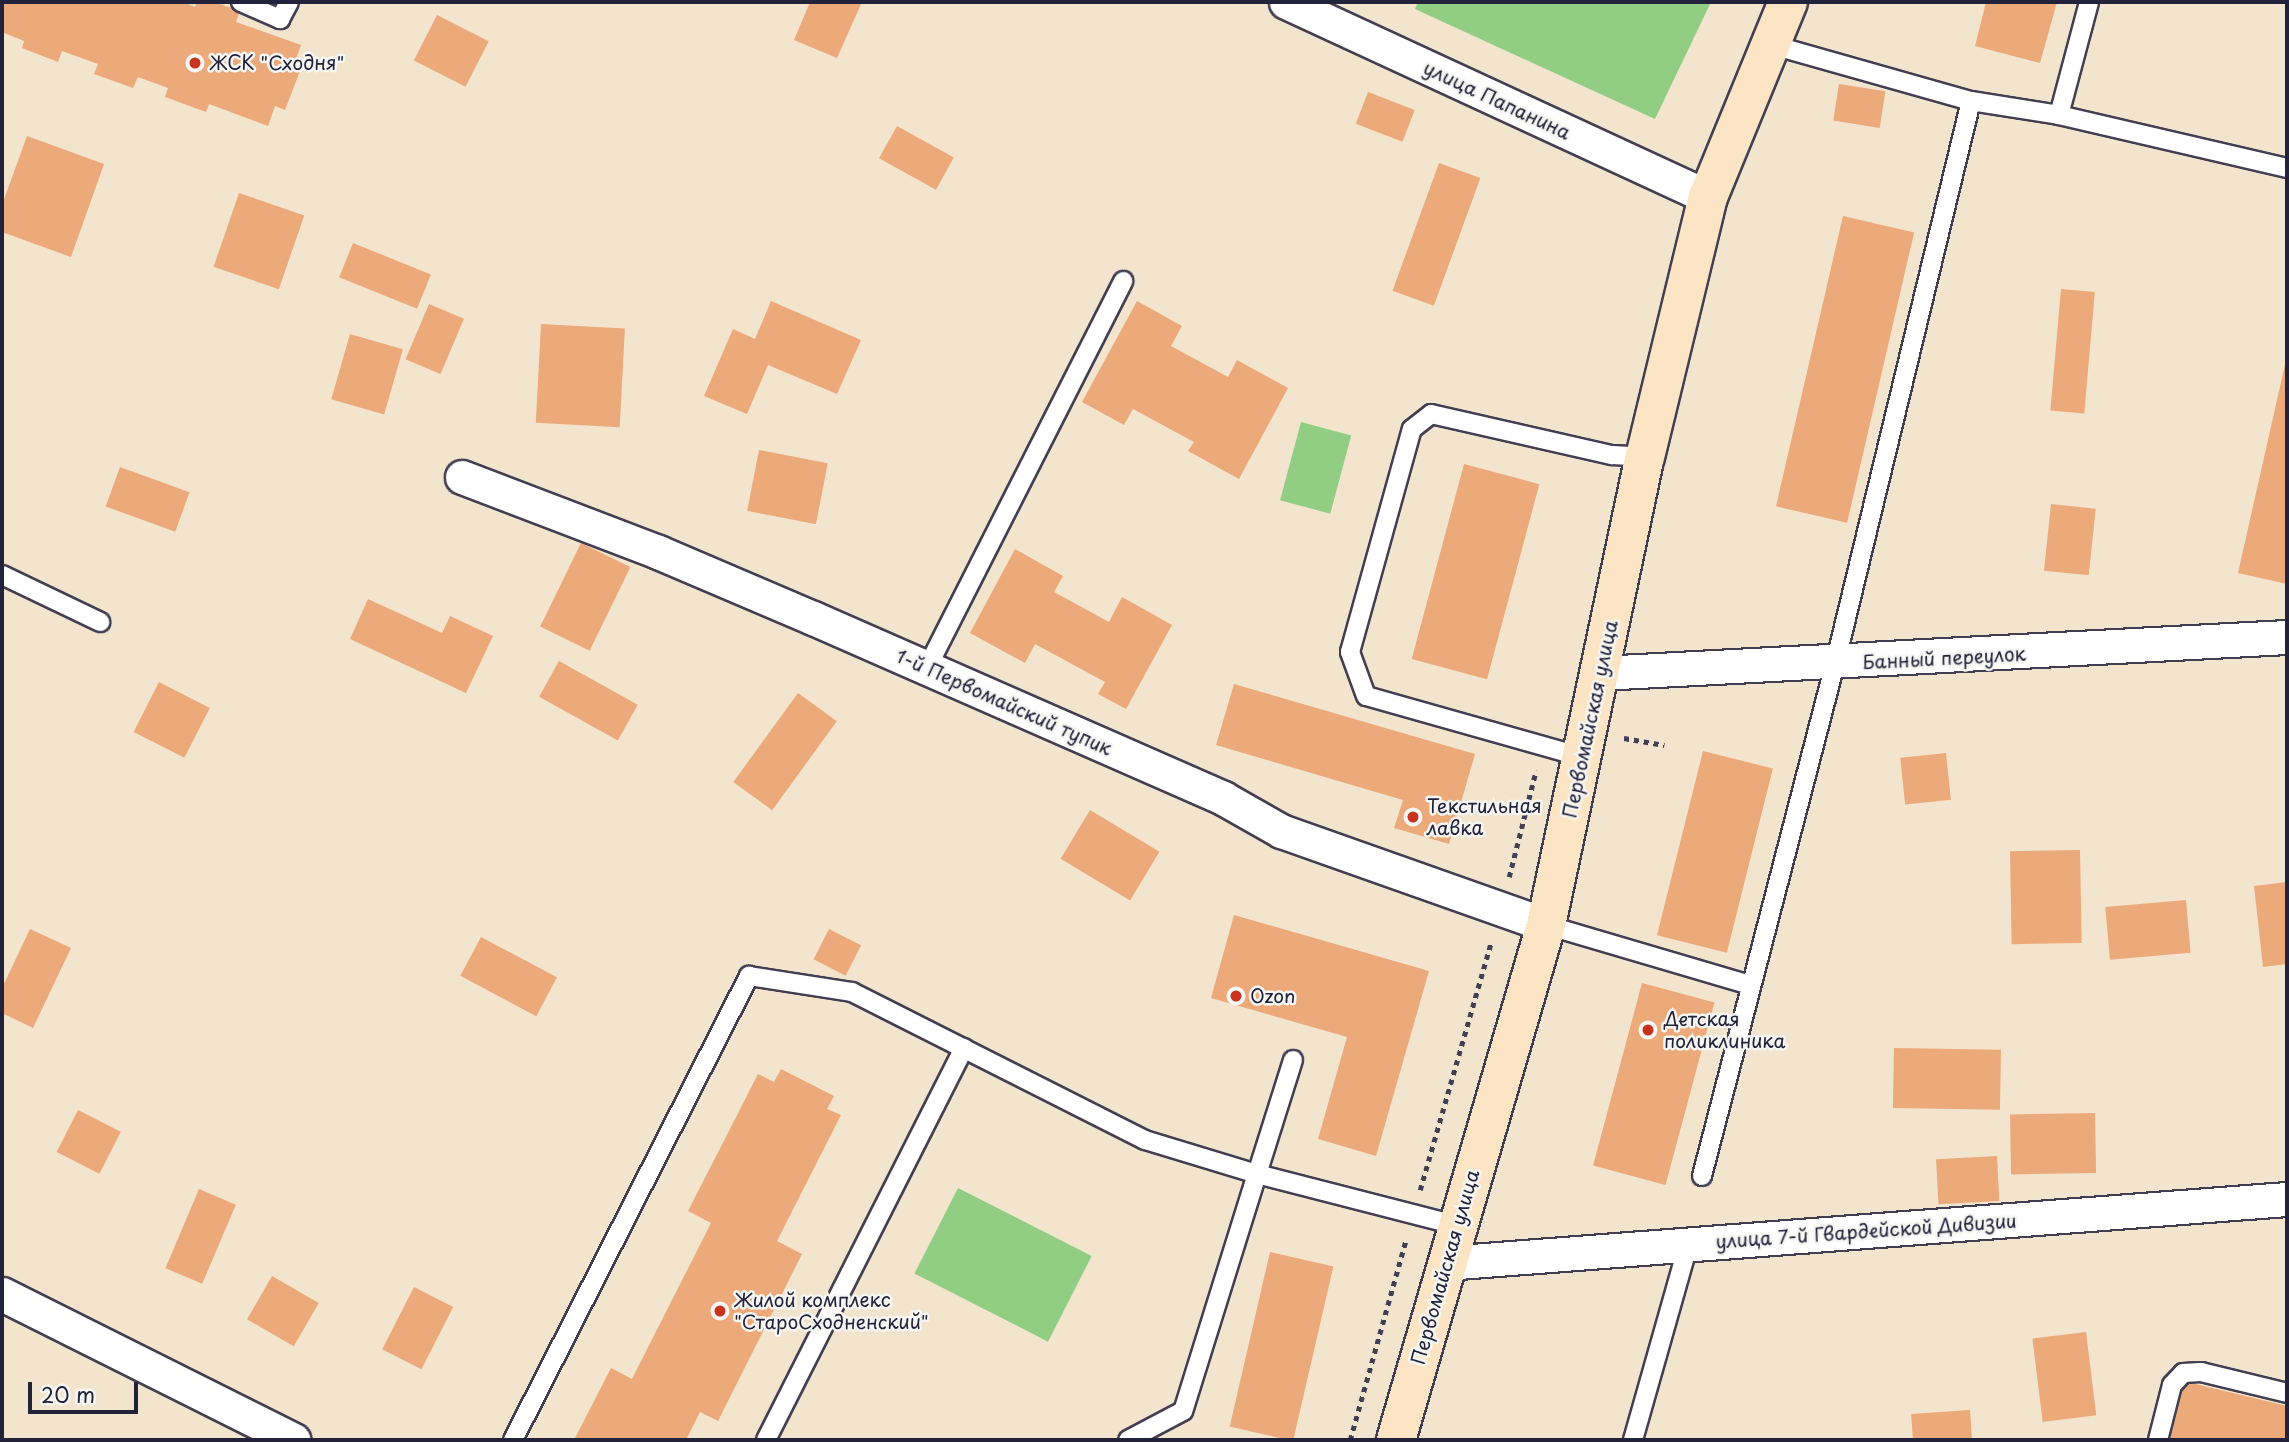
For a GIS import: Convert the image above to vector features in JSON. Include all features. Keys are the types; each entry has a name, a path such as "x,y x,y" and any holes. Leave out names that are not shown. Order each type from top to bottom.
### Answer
{"main road":[{"name":"Первомайская улица","path":"1396,1440 1445,1263 1546,925 1645,457 1708,197 1788,2"}],"street":[{"name":"улица Папанина","path":"1286,2 1708,197"},
{"name":"1-й Первомайский тупик","path":"462,478 658,552 1223,798 1281,831 1546,925"},
{"name":"Банный переулок","path":"1600,673 1835,664 2287,637"},
{"name":"улица 7-й Гвардейской Дивизии","path":"1445,1263 2287,1199"},
{"path":"2,1294 294,1440"}],"lane":[{"path":"241,2 280,19 289,2"},
{"path":"2059,115 2089,2"},
{"path":"1769,44 1971,100 2059,115 2287,168"},
{"path":"1702,1176 1835,664 1971,100"},
{"path":"927,668 1123,281"},
{"path":"1582,757 1541,748 1366,696 1350,652 1412,429 1431,414 1612,455 1645,457"},
{"path":"2,575 100,622"},
{"path":"1546,925 1750,985"},
{"path":"513,1440 748,976 852,992 1145,1140 1257,1174 1457,1225"},
{"path":"766,1440 964,1048"},
{"path":"1128,1440 1183,1411 1293,1060"},
{"path":"1633,1440 1688,1245"},
{"path":"2158,1440 2172,1385 2183,1373 2201,1372 2287,1393"}],"path":[{"path":"1350,1440 1500,909 1541,748"}],"green space":[{"path":"1418,2 1711,2 1655,119 1415,9"},
{"path":"1301,422 1351,435 1330,514 1280,500"},
{"path":"958,1188 1092,1256 1048,1342 914,1274"}],"building":[{"name":"ЖСК \"Сходня\"","path":"2,2 183,2 195,7 197,2 214,2 240,11 236,22 301,45 293,68 300,71 285,110 275,106 268,126 209,104 206,112 165,97 168,88 138,77 133,88 94,74 98,64 62,51 58,62 22,48 24,41 2,32"},
{"path":"810,2 861,4 837,58 794,40"},
{"path":"1986,2 2057,2 2040,63 1975,46"},
{"path":"437,15 489,41 466,87 414,60"},
{"path":"1839,84 1885,91 1880,128 1833,121"},
{"path":"1368,92 1415,110 1402,142 1356,124"},
{"path":"897,126 954,158 936,190 879,158"},
{"path":"27,136 104,164 71,257 2,232 2,205"},
{"path":"1439,163 1480,178 1434,306 1392,291"},
{"path":"239,193 304,215 279,289 214,267"},
{"path":"1843,216 1914,232 1847,523 1776,506"},
{"path":"353,243 431,274 417,309 339,277"},
{"path":"2061,289 2095,292 2084,413 2050,411"},
{"path":"771,301 861,340 837,394 768,365 747,414 704,396 733,329 755,339"},
{"path":"1137,301 1182,326 1171,346 1228,377 1237,360 1288,388 1239,479 1188,451 1194,442 1133,409 1124,425 1082,402"},
{"path":"429,304 464,319 441,374 406,359"},
{"path":"541,324 625,328 620,427 536,423"},
{"path":"350,334 403,349 384,415 331,399"},
{"path":"2287,360 2287,584 2238,573"},
{"path":"759,450 828,463 816,524 747,511"},
{"path":"1464,464 1539,484 1487,679 1412,659"},
{"path":"120,467 190,492 175,532 106,506"},
{"path":"2051,504 2096,509 2089,575 2044,571"},
{"path":"581,543 630,567 590,651 540,627"},
{"path":"1015,549 1063,576 1054,592 1109,622 1122,597 1172,625 1126,709 1098,694 1105,682 1035,644 1025,663 970,633"},
{"path":"368,599 442,633 450,616 493,636 466,693 350,639"},
{"path":"559,661 638,705 618,740 539,697"},
{"path":"159,682 210,708 184,758 134,732"},
{"path":"1234,684 1475,754 1449,844 1394,828 1403,800 1216,745"},
{"path":"798,693 837,721 772,810 733,782"},
{"path":"1703,751 1773,768 1727,953 1657,935"},
{"path":"1946,753 1951,800 1905,805 1900,758"},
{"path":"1090,810 1159,852 1130,901 1061,859"},
{"path":"2080,850 2082,943 2012,944 2010,851"},
{"path":"2287,882 2287,964 2263,967 2254,886"},
{"path":"2186,900 2191,953 2110,960 2105,907"},
{"path":"1234,915 1429,971 1376,1156 1318,1139 1347,1037 1211,998"},
{"path":"30,929 71,948 33,1028 2,1013 2,988"},
{"path":"829,929 861,945 846,976 814,959"},
{"path":"481,937 557,977 536,1016 460,976"},
{"path":"1642,983 1714,1002 1666,1185 1593,1166"},
{"path":"1894,1048 2001,1050 2000,1110 1893,1108"},
{"name":"Жилой комплекс \"СтароСходненский\"","path":"781,1069 834,1096 827,1109 841,1115 777,1241 802,1254 718,1421 700,1412 686,1440 574,1440 611,1368 632,1379 711,1223 688,1211 758,1074 774,1082"},
{"path":"78,1110 121,1132 99,1174 57,1152"},
{"path":"2095,1113 2096,1173 2011,1174 2010,1114"},
{"path":"1997,1156 1999,1201 1938,1204 1936,1159"},
{"path":"199,1189 236,1205 202,1284 165,1268"},
{"path":"1270,1252 1333,1267 1293,1440 1230,1426"},
{"path":"272,1276 319,1303 294,1346 247,1319"},
{"path":"414,1287 453,1307 421,1369 382,1349"},
{"path":"2086,1332 2096,1415 2043,1422 2032,1339"},
{"path":"2179,1380 2287,1406 2287,1440 2164,1440"},
{"path":"1970,1410 1972,1440 1913,1440 1911,1414"}],"place":[{"name":"ЖСК \"Сходня\"","path":"195,63"},
{"name":"Текстильная лавка","path":"1413,817"},
{"name":"Ozon","path":"1236,996"},
{"name":"Детская поликлиника","path":"1648,1030"},
{"name":"Жилой комплекс \"СтароСходненский\"","path":"720,1311"}]}
